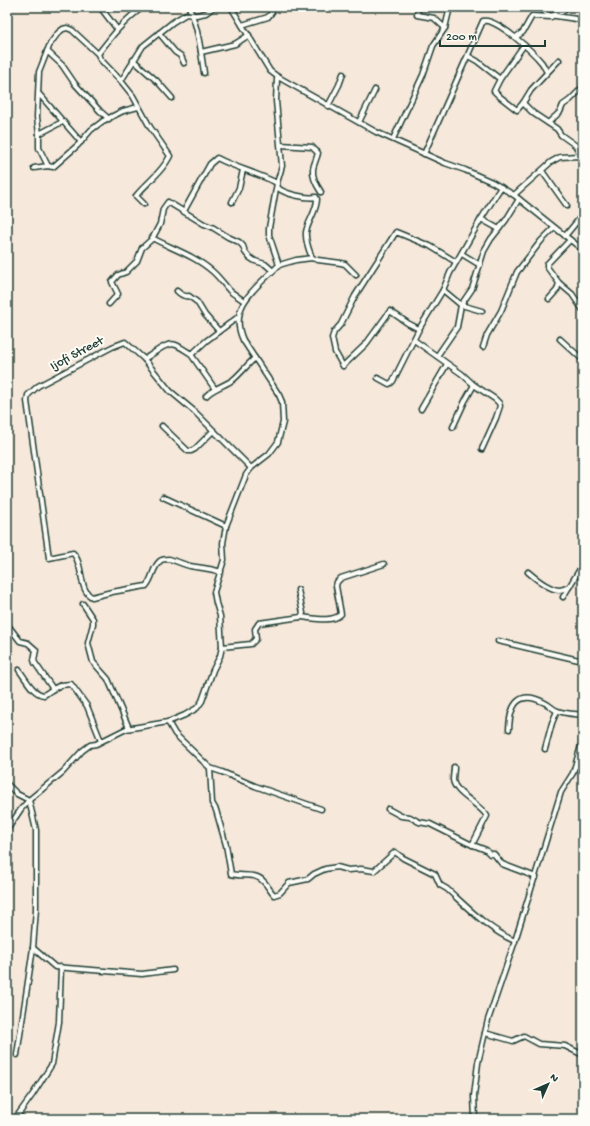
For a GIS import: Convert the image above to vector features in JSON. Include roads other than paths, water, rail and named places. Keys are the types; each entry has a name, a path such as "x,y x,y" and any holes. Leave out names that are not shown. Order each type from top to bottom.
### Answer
{"street":[{"path":"100,7 117,29"},
{"path":"98,54 117,29 133,13 143,7"},
{"path":"189,7 201,52 204,73"},
{"path":"121,81 143,46 159,33 186,14 196,16 206,13 214,7"},
{"path":"231,7 270,71 278,77 376,132 424,154 471,172 501,187 514,195 583,250"},
{"path":"242,25 268,17 272,12 271,7"},
{"path":"418,7 417,15 434,18 444,28"},
{"path":"393,139 423,75 433,46 444,28 450,7"},
{"path":"539,7 549,15 583,20"},
{"path":"516,37 523,32 532,16 551,18 558,12 562,12 566,7"},
{"path":"424,154 483,21 487,20 516,37 542,63 547,72"},
{"path":"48,166 39,148 37,117 39,72 50,44 58,33 67,28 72,30 98,54 104,64 121,81 133,96 138,107 170,156 154,178 136,196 144,204"},
{"path":"159,33 175,52 181,56 184,63"},
{"path":"201,52 235,44 248,35"},
{"path":"524,45 500,79 494,91 517,110 531,90 559,60"},
{"path":"47,51 62,65 76,84 100,111 109,118"},
{"path":"468,56 500,79"},
{"path":"133,60 157,81 172,98"},
{"path":"328,106 343,74"},
{"path":"278,77 276,101 282,166 277,183 269,235 279,265"},
{"path":"548,123 560,112 563,105 583,87"},
{"path":"359,122 375,90"},
{"path":"38,93 80,142"},
{"path":"514,195 552,162 560,157 581,156 575,145 560,135 557,129 533,113 523,103"},
{"path":"34,168 48,166 53,167 91,130 103,121 123,111 138,107"},
{"path":"39,134 62,122"},
{"path":"281,145 312,147 318,153 313,170 314,177 321,192"},
{"path":"184,211 210,164 215,158 243,170 261,175 277,183 278,188 282,192 295,194 304,198 316,197 318,199 306,238 312,258"},
{"path":"232,202 239,188 243,170"},
{"path":"542,171 567,206"},
{"path":"378,378 388,384 391,384 419,329 443,290 456,262 501,187"},
{"path":"437,356 457,328 461,305 472,289 484,251 519,199"},
{"path":"109,304 118,294 112,282 118,276 126,272 136,261 142,248 152,238 160,224 162,209 168,202 204,224 239,242 249,257 255,261 265,264 273,271"},
{"path":"565,236 579,219 583,217"},
{"path":"481,219 499,229"},
{"path":"483,347 487,335 501,311 517,272 541,241 554,228"},
{"path":"419,329 390,311 366,344 343,366 335,352 332,338 355,296 396,232 430,246 456,262"},
{"path":"152,238 196,259 213,271 230,291 244,301"},
{"path":"570,240 547,264 547,267 549,272 559,283 572,294 583,310"},
{"path":"462,254 480,265"},
{"path":"7,830 29,800 63,772 82,751 90,745 129,728 168,722 185,716 197,708 202,701 213,670 220,656 222,647 220,616 214,592 224,560 223,543 226,526 242,484 251,468 274,448 278,442 283,422 282,402 279,395 239,332 238,317 244,301 279,265 296,260 312,258 345,264 356,275"},
{"path":"549,299 557,290 559,283"},
{"path":"443,290 461,305 482,311"},
{"path":"177,291 180,294 189,296 197,302 205,315 219,331"},
{"path":"190,353 193,353 238,317"},
{"path":"560,339 583,360"},
{"path":"414,340 495,399 500,406 482,449"},
{"name":"Ijofi Street","path":"221,572 210,568 192,566 163,559 155,567 151,579 146,586 92,597 88,595 84,588 79,562 73,552 49,558 27,401 28,395 38,386 112,347 125,342 144,359 170,391 194,411 251,468"},
{"path":"144,359 152,356 168,344 175,344 190,353 215,389"},
{"path":"206,396 215,389 234,379 255,358"},
{"path":"421,409 447,364"},
{"path":"453,427 474,385"},
{"path":"162,426 188,451 195,448 213,431"},
{"path":"162,497 226,526"},
{"path":"222,647 251,644 256,639 255,629 259,623 301,616 327,619 336,618 341,614 336,586 337,582 341,578 384,564"},
{"path":"563,597 583,564"},
{"path":"528,572 536,579 552,588 560,590 569,588"},
{"path":"298,590 303,613 301,616"},
{"path":"83,604 93,619 88,643 93,662 108,679 129,728"},
{"path":"7,624 20,641 28,643 36,650 34,660 35,663 54,689"},
{"path":"498,641 583,661"},
{"path":"19,670 39,695 44,695 61,685 71,684 87,706 101,741"},
{"path":"509,729 512,707 517,700 526,698 545,703 557,711 568,714 583,715"},
{"path":"544,749 557,711"},
{"path":"168,722 176,734 210,768 255,786 321,809"},
{"path":"475,1119 474,1089 478,1063 488,1020 536,877 561,792 573,773 583,739"},
{"path":"576,765 583,771"},
{"path":"454,767 453,782 464,796 483,810 486,816 472,845"},
{"path":"210,768 212,803 216,810 226,845 230,860 231,874 238,876 252,875 257,877 264,881 274,895 280,893 288,883 308,880 314,874 326,869 337,867 348,870 374,871 395,852 403,858 435,874 440,884 490,927 505,937 515,941"},
{"path":"7,784 17,794 29,800"},
{"path":"17,1055 33,948 36,909 36,830 29,800"},
{"path":"388,809 401,816 410,817 418,822 430,824 472,845 486,850 490,854 494,854 502,864 536,877"},
{"path":"33,948 55,967 142,974 173,970"},
{"path":"15,1119 52,1064 59,1022 61,967"},
{"path":"485,1033 513,1041 524,1036 539,1044 565,1046 583,1055"}]}
